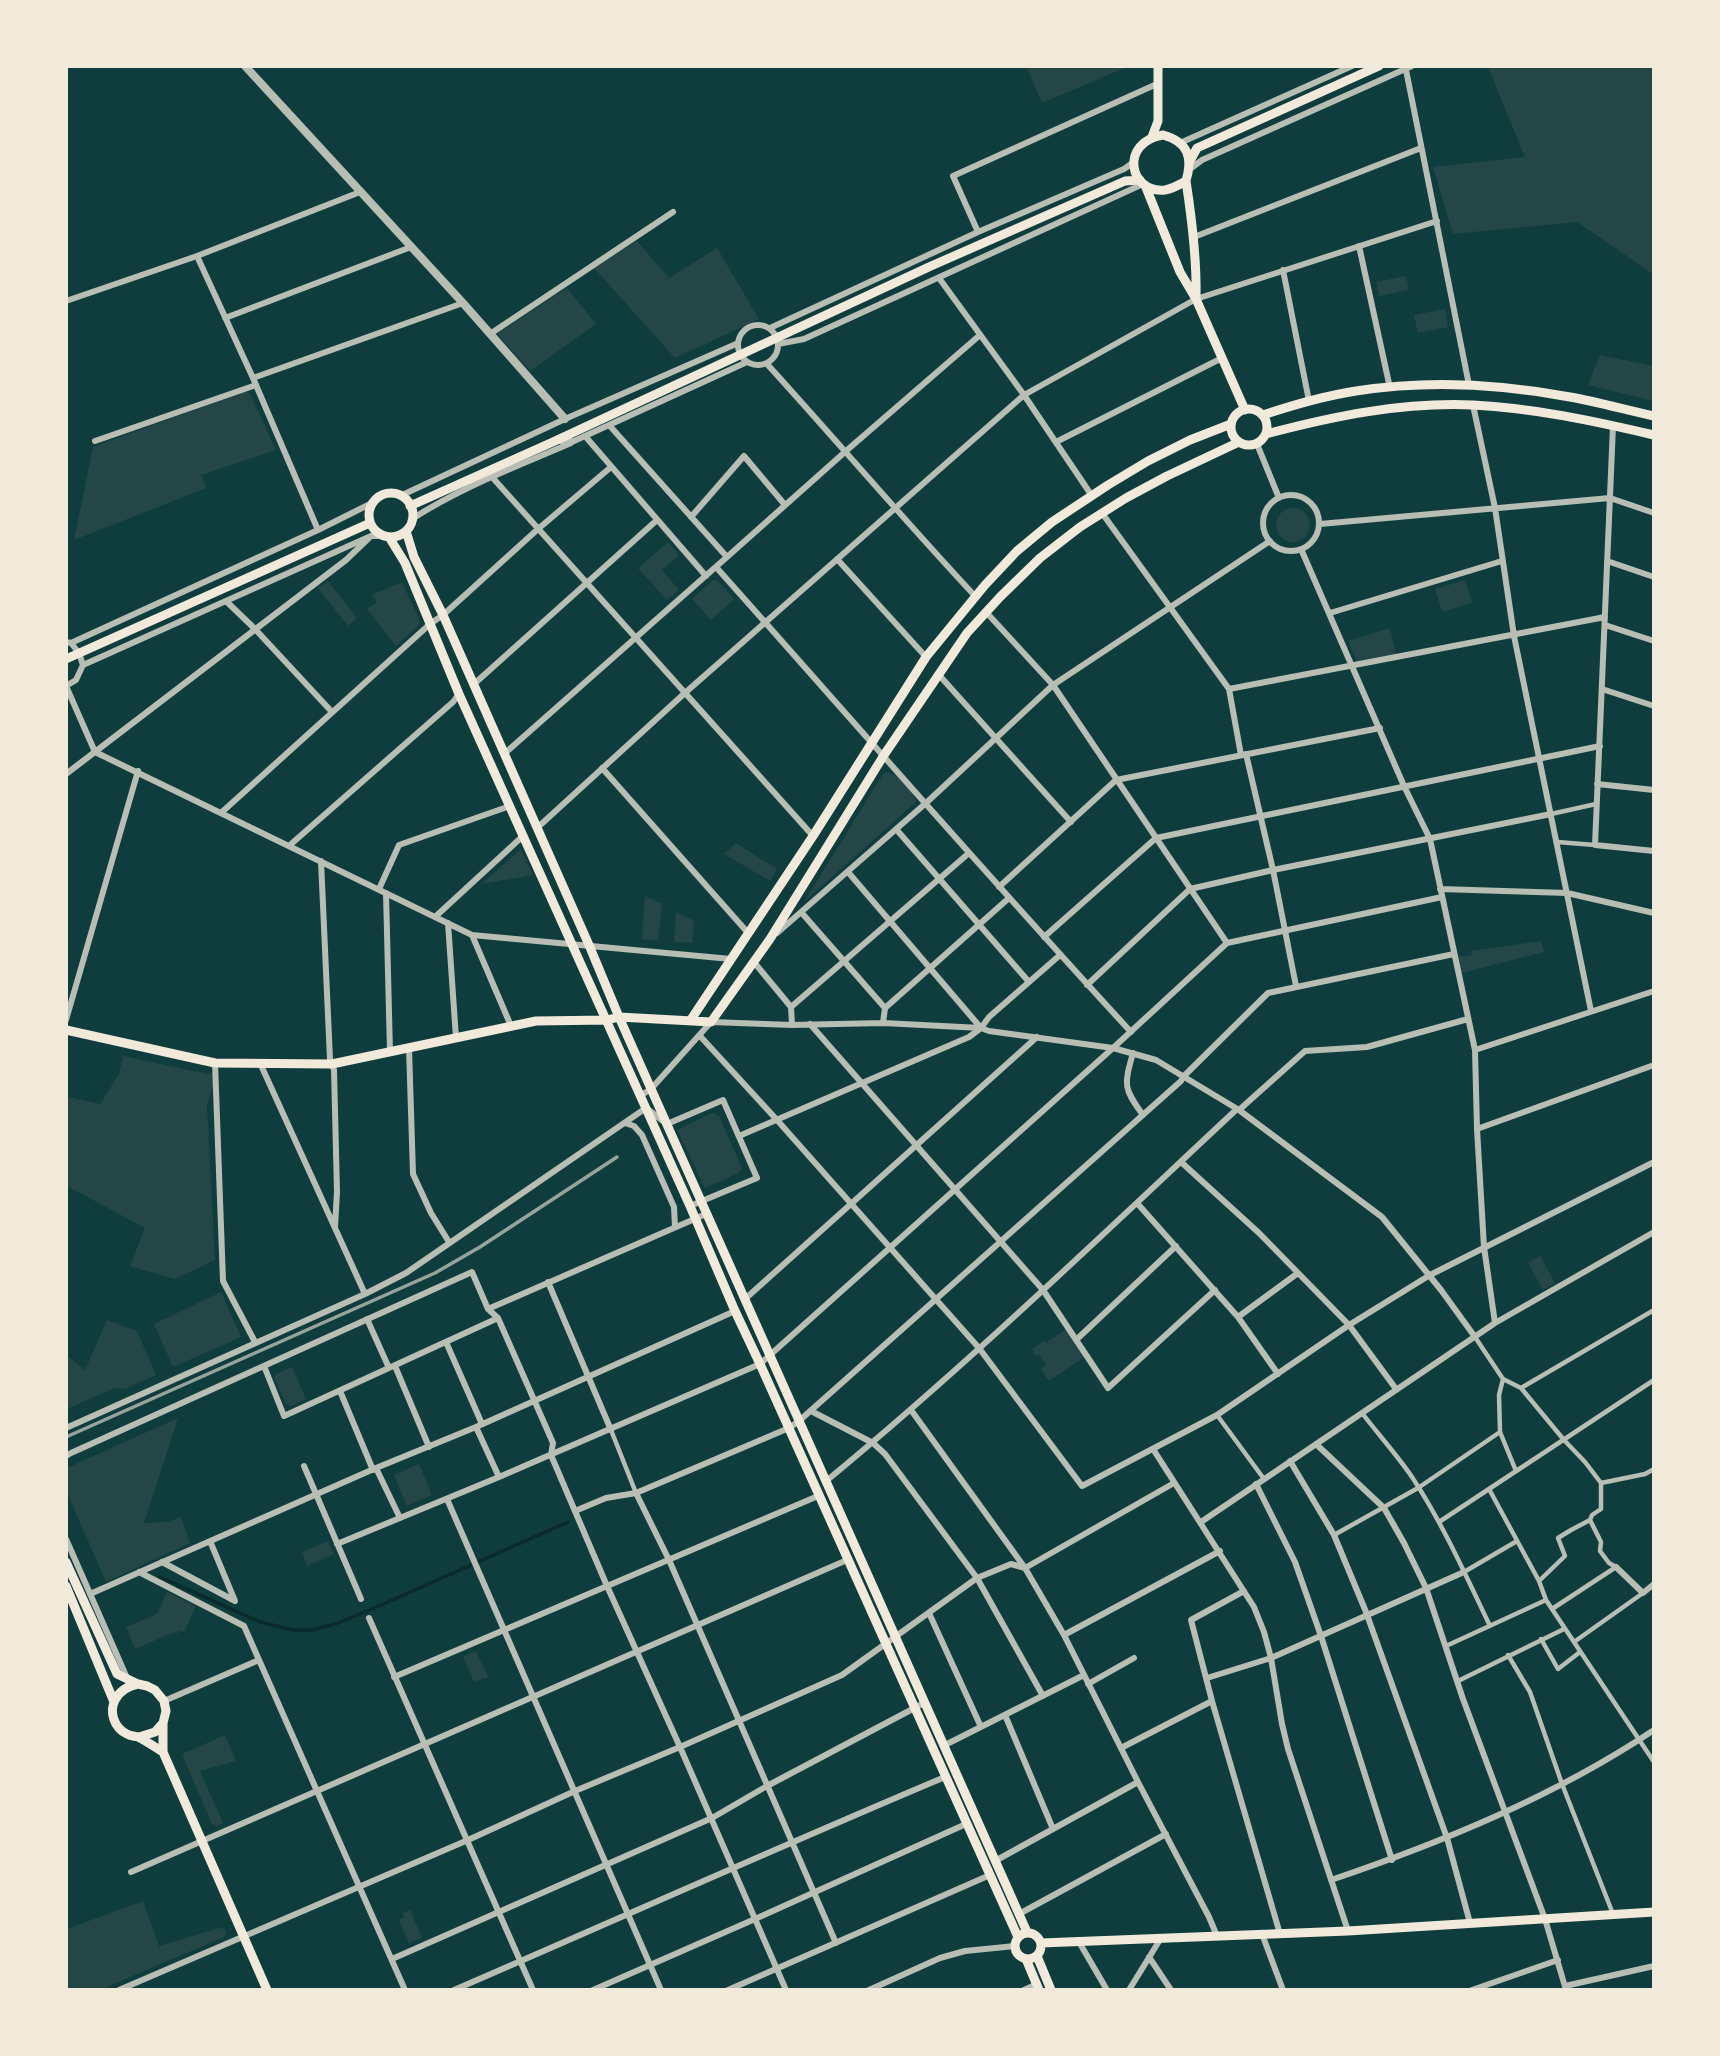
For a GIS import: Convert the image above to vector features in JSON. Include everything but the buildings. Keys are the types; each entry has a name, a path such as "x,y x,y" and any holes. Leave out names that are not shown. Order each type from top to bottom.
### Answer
{"main road":[{"path":"1152,137 1158,121 1158,66"},
{"path":"1125,181 1134,166 1137,150 1152,137 1163,135 1198,148 1379,66"},
{"path":"1158,121 1179,143 1190,165"},
{"path":"1196,299 1194,237 1186,181 1198,148"},
{"path":"1134,166 1245,410"},
{"path":"410,506 744,358 931,266 1125,181 1143,183 1155,190 1166,190 1186,181"},
{"path":"1180,272 1189,275 1196,269"},
{"path":"1263,415 1356,391 1469,385 1570,397 1654,416"},
{"path":"1266,434 1266,421 1263,415 1255,410 1245,410 1234,418 1231,424 1231,431 1244,445 1256,444 1266,434 1358,412 1473,405 1570,416 1654,435"},
{"path":"690,1021 813,836 926,657 975,596 1017,551 1052,522 1148,461 1231,424"},
{"path":"66,1030 215,1063 332,1064 536,1021 607,1020 619,1017 710,1022 770,939 884,755 967,633 986,612 1040,558 1080,527 1167,476 1239,442"},
{"path":"386,536 406,531 412,519 410,506 400,496 386,494 372,503 370,523 386,536 405,563 459,694 573,943 818,1496 1020,1939"},
{"path":"66,659 370,523"},
{"path":"406,531 414,557 474,684 706,1214 1019,1914 1018,1954 1026,1959 1038,1987"},
{"path":"66,1562 117,1674 155,1690 164,1701 166,1711 163,1723 163,1752 267,1990"},
{"path":"66,1586 114,1702"},
{"path":"138,1684 119,1693 114,1702 113,1718 126,1734 139,1737 163,1752"},
{"path":"139,1737 155,1732 163,1723"},
{"path":"1041,1943 1348,1931 1654,1912"},
{"path":"1020,1939 1038,1936 1041,1943 1037,1956 1026,1959"},
{"path":"1037,1956 1051,1990"}],"street":[{"path":"245,66 463,303 565,419"},
{"path":"1179,143 1352,66"},
{"path":"1190,165 1409,68 1421,148 1469,385"},
{"path":"978,232 953,176 1159,83"},
{"path":"1194,237 1421,148"},
{"path":"770,328 978,232 1134,166"},
{"path":"777,342 804,339 1143,183"},
{"path":"66,301 197,256 360,192"},
{"path":"490,334 673,212"},
{"path":"537,828 686,692 1024,395 1196,299 1437,221"},
{"path":"1359,246 1390,388"},
{"path":"225,318 411,247"},
{"path":"197,256 255,382 318,530"},
{"path":"1283,271 1309,401"},
{"path":"939,278 1024,395 1092,496"},
{"path":"95,441 463,303"},
{"path":"400,496 565,419 736,344 740,334 750,326 763,325 770,328 777,342 775,357 767,364 757,366 744,358 736,344"},
{"path":"505,754 980,335"},
{"path":"412,519 431,506 609,425 744,358"},
{"path":"1056,442 1222,358"},
{"path":"767,364 975,596"},
{"path":"1473,405 1495,508 1514,636 1591,1011"},
{"path":"609,425 727,557"},
{"path":"1595,845 1613,426"},
{"path":"585,436 706,576"},
{"path":"555,441 574,441"},
{"path":"1256,444 1279,498"},
{"path":"691,517 744,456 785,505"},
{"path":"222,812 430,624 611,467"},
{"path":"492,478 813,836"},
{"path":"1288,495 1307,499 1314,506 1320,524 1314,540 1301,550 1284,550 1270,541 1263,526 1264,517 1272,503 1288,495"},
{"path":"1320,524 1610,498 1654,513"},
{"path":"83,665 79,653 69,642 372,503"},
{"path":"1102,513 1229,690 1261,816 1296,986"},
{"path":"474,684 657,520"},
{"path":"66,774 346,560 371,536"},
{"path":"386,536 371,536 83,665 76,680 66,686 95,752 472,935 731,959"},
{"path":"770,939 926,803 1053,685 1270,541"},
{"path":"1301,550 1404,786 1430,839 1475,1050 1476,1129 1484,1247 1494,1323"},
{"path":"837,559 926,657"},
{"path":"1330,612 1502,561"},
{"path":"1607,561 1654,577"},
{"path":"716,567 1130,1032"},
{"path":"226,601 332,712"},
{"path":"986,612 1053,685 1227,943"},
{"path":"1229,690 1605,617"},
{"path":"1605,625 1654,642"},
{"path":"939,675 1071,822"},
{"path":"1602,689 1654,706"},
{"path":"289,845 459,694"},
{"path":"999,887 1116,780 1380,728"},
{"path":"1044,937 1156,838 1600,746"},
{"path":"603,768 749,934"},
{"path":"66,1020 138,771"},
{"path":"1597,783 1654,790"},
{"path":"1087,985 1190,890 1273,870 1597,804"},
{"path":"379,889 399,845 510,806"},
{"path":"896,829 1029,982"},
{"path":"435,917 524,835"},
{"path":"1557,842 1654,851"},
{"path":"791,1007 969,853"},
{"path":"321,861 337,1192 335,1227"},
{"path":"848,872 981,1028"},
{"path":"1440,889 1567,893 1654,912"},
{"path":"386,893 390,1052"},
{"path":"337,1544 611,1430 760,1364 1227,943 1442,897"},
{"path":"883,1023 886,1008 1009,898"},
{"path":"801,912 886,1008"},
{"path":"448,923 456,1038"},
{"path":"472,935 511,1026"},
{"path":"575,1511 606,1498 636,1493 789,1428 799,1421 1181,1081 1268,993 1454,954"},
{"path":"739,1136 969,1037 1060,955"},
{"path":"753,961 791,1007 792,1025"},
{"path":"1475,1050 1654,990"},
{"path":"825,1482 911,1410 1238,1109 1305,1051 1367,1047 1468,1018"},
{"path":"640,1096 651,1089 710,1022 792,1025 883,1023 981,1028 1113,1048 1156,1059 1238,1109 1381,1217 1430,1275 1503,1380 1521,1388 1586,1462 1601,1483 1601,1509 1592,1515 1590,1520 1558,1538 1565,1556 1539,1581"},
{"path":"810,1024 1043,1290 1108,1388 1215,1290"},
{"path":"699,1036 979,1348 1082,1486 1217,1415 1349,1325 1430,1275 1654,1162"},
{"path":"745,1299 1037,1037"},
{"path":"409,1048 413,1174 431,1213 449,1242"},
{"path":"1133,1053 1126,1076 1128,1096 1143,1115"},
{"path":"215,1063 223,1281 255,1342"},
{"path":"260,1063 365,1294"},
{"path":"1476,1129 1654,1065"},
{"path":"66,1428 407,1273 646,1108 667,1124 723,1100 757,1178 690,1206"},
{"path":"625,1123 634,1126 642,1135 674,1207 675,1227"},
{"path":"1181,1161 1259,1234 1349,1325 1396,1389"},
{"path":"1137,1203 1238,1317 1278,1374"},
{"path":"488,1309 706,1214"},
{"path":"1201,1522 1494,1323 1654,1232"},
{"path":"1076,1340 1176,1246"},
{"path":"66,1456 471,1272 488,1309 498,1318 535,1401 553,1443 551,1455 786,1990"},
{"path":"1238,1317 1298,1273"},
{"path":"548,1282 636,1493 669,1560 835,1943"},
{"path":"1521,1388 1654,1310"},
{"path":"90,1594 735,1311"},
{"path":"264,1366 285,1416 498,1318"},
{"path":"367,1319 429,1447"},
{"path":"446,1342 499,1477"},
{"path":"1503,1380 1499,1395 1500,1432 1516,1471"},
{"path":"1439,1522 1654,1380"},
{"path":"340,1391 400,1518"},
{"path":"911,1410 1025,1567 1064,1635 1217,1936"},
{"path":"811,1412 873,1443 899,1471 977,1578 1043,1696"},
{"path":"1362,1413 1410,1475 1439,1522 1490,1626"},
{"path":"1217,1415 1264,1479"},
{"path":"1334,1535 1418,1488 1500,1432"},
{"path":"1316,1444 1384,1508 1426,1588 1545,1919 1565,1988 1654,1966"},
{"path":"1153,1449 1220,1551 1254,1607 1265,1632 1288,1749 1348,1931"},
{"path":"1290,1461 1334,1535 1367,1616 1447,1838 1470,1923"},
{"path":"304,1466 361,1599"},
{"path":"1601,1483 1645,1475 1654,1469"},
{"path":"119,1990 842,1675 977,1578 1011,1564 1025,1567 1174,1483"},
{"path":"1256,1484 1295,1562 1392,1860"},
{"path":"1489,1489 1539,1581 1546,1600 1654,1762"},
{"path":"394,1677 818,1496"},
{"path":"447,1499 662,1990"},
{"path":"1590,1520 1601,1542 1600,1551 1609,1563 1643,1593"},
{"path":"66,1539 128,1680"},
{"path":"162,1562 236,1601 210,1541"},
{"path":"1207,1678 1271,1658 1367,1616 1464,1572 1517,1541"},
{"path":"1064,1635 1220,1551"},
{"path":"131,1872 847,1560"},
{"path":"1552,1609 1616,1567"},
{"path":"139,1572 244,1626 405,1990"},
{"path":"1574,1642 1654,1584"},
{"path":"1244,1591 1191,1620 1280,1934"},
{"path":"1446,1646 1546,1600"},
{"path":"929,1613 981,1727"},
{"path":"369,1618 533,1990"},
{"path":"1458,1681 1564,1629"},
{"path":"1541,1639 1558,1669 1580,1653"},
{"path":"1508,1656 1530,1692 1562,1784 1613,1914"},
{"path":"1088,1684 1134,1658"},
{"path":"164,1701 259,1660"},
{"path":"943,1746 1084,1675"},
{"path":"1121,1748 1212,1701"},
{"path":"392,1959 712,1818 924,1703"},
{"path":"1005,1715 1054,1829"},
{"path":"1331,1880 1392,1860 1506,1811 1562,1784 1654,1730"},
{"path":"454,1990 791,1841 945,1777"},
{"path":"995,1861 1138,1782"},
{"path":"593,1990 966,1824"},
{"path":"1019,1914 1166,1834"},
{"path":"728,1990 990,1875"},
{"path":"1262,1934 1283,1990"},
{"path":"1129,1990 1161,1938"},
{"path":"869,1990 940,1958 1020,1939"},
{"path":"1079,1942 1107,1990"},
{"path":"1149,1957 1171,1990"},
{"path":"1472,1990 1558,1960"},
{"path":"1024,1990 1038,1987"}],"shaded area":[{"path":"1127,67 1042,103 1027,68"},
{"path":"1488,67 1653,67 1653,274 1577,222 1453,234 1433,167 1525,157"},
{"path":"637,241 669,278 717,248 759,319 675,358 594,268"},
{"path":"1406,276 1409,290 1379,296 1376,282"},
{"path":"567,288 596,324 530,371 498,333"},
{"path":"1445,309 1448,327 1418,333 1414,315"},
{"path":"1600,355 1653,366 1653,401 1588,385"},
{"path":"246,391 250,394 276,450 201,475 206,488 74,540 93,447"},
{"path":"1293,508 1305,513 1310,525 1305,537 1293,542 1281,537 1276,525 1281,513"},
{"path":"668,542 679,555 662,570 679,590 667,600 638,568"},
{"path":"713,580 717,580 734,599 711,620 692,599"},
{"path":"1465,580 1472,603 1442,612 1435,589"},
{"path":"328,581 357,618 348,626 318,588"},
{"path":"402,582 420,621 396,646 367,609 377,602 372,595"},
{"path":"1390,628 1396,655 1358,663 1348,641"},
{"path":"886,772 904,783 916,802 804,902 883,774"},
{"path":"736,843 777,869 770,881 724,854"},
{"path":"521,849 533,875 481,884"},
{"path":"645,896 662,904 658,941 642,939"},
{"path":"676,912 694,921 692,943 674,942"},
{"path":"1541,941 1544,952 1461,973 1458,957 1472,955 1471,951"},
{"path":"123,1056 213,1073 213,1087 207,1105 215,1260 175,1279 130,1266 145,1228 67,1186 69,1097 100,1104 119,1074"},
{"path":"712,1113 719,1116 742,1168 739,1173 705,1188 677,1130"},
{"path":"1540,1256 1555,1283 1543,1290 1528,1263"},
{"path":"221,1292 241,1337 173,1367 154,1324"},
{"path":"107,1320 137,1331 156,1375 125,1389 114,1388 67,1409 67,1356 85,1370"},
{"path":"1068,1328 1086,1356 1049,1381 1041,1369 1046,1365 1032,1349"},
{"path":"292,1367 306,1399 291,1406 286,1404 274,1377"},
{"path":"178,1418 144,1523 167,1522 181,1517 190,1543 106,1582 67,1493 67,1468"},
{"path":"419,1464 432,1495 407,1506 394,1475"},
{"path":"328,1541 334,1554 307,1566 302,1552"},
{"path":"167,1592 196,1606 185,1630 179,1630 177,1634 174,1632 135,1649 126,1627 157,1614"},
{"path":"476,1651 488,1677 474,1682 463,1657"},
{"path":"225,1735 236,1761 200,1771 223,1823 217,1826 212,1824 182,1754"},
{"path":"143,1901 159,1946 223,1927 226,1933 224,1937 102,1989 67,1989 67,1929"},
{"path":"410,1910 422,1938 409,1943 399,1920 404,1917 403,1913"}],"waterway":[{"path":"160,1577 260,1622 293,1630 312,1630 370,1610 568,1522"}],"railway":[{"path":"66,1437 435,1273 480,1247 617,1157"}]}
